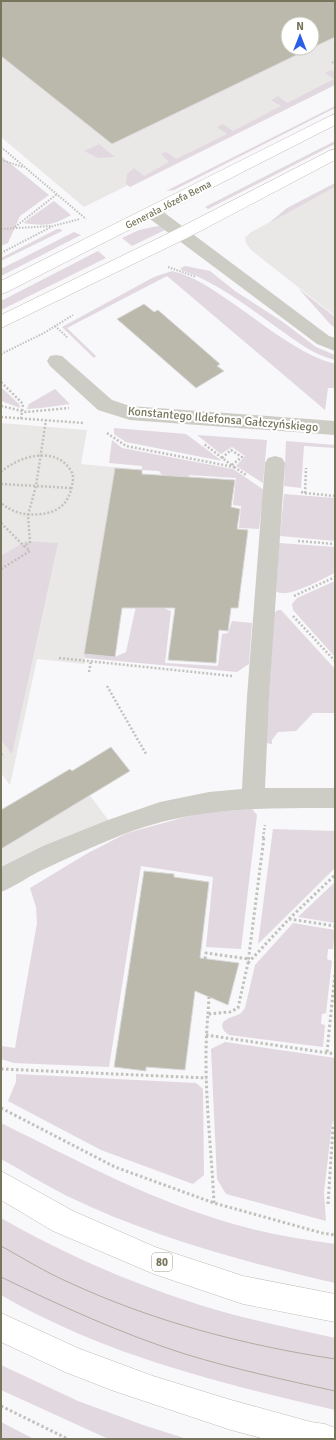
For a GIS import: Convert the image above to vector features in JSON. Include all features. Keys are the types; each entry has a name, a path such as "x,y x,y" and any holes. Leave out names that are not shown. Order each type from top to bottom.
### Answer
{"main road":[{"name":"Generała Józefa Bema","path":"1,288 335,119"},
{"path":"1,322 181,234 335,154"},
{"name":"80","path":"1,1185 63,1221 154,1260 243,1290 335,1308"},
{"path":"1,1327 99,1371 128,1382 203,1407 311,1437 325,1439"}],"street":[{"path":"152,212 323,340 335,345"},
{"name":"Konstantego Ildefonsa Gałczyńskiego","path":"56,361 105,405 130,413 335,428"},
{"path":"261,797 260,662 275,463"},
{"path":"1,881 51,854 116,827 160,812 209,802 261,797 335,798"}],"path":[{"path":"1,147 90,222"},
{"path":"1,160 26,168"},
{"path":"15,227 57,194"},
{"path":"1,229 53,226 86,218"},
{"path":"1,252 53,226"},
{"path":"55,326 61,332"},
{"path":"1,382 24,404 21,419"},
{"path":"1,406 13,410 45,411 105,405"},
{"path":"1,417 85,423"},
{"path":"24,546 30,542 28,515 36,486 46,420"},
{"path":"102,429 126,446 234,467 232,465 242,457 231,450 222,458"},
{"path":"198,440 232,465"},
{"path":"1,472 5,466 16,460 28,456 41,455 53,457 70,470 73,476 68,501 65,506 54,512 28,515 8,510 1,504"},
{"path":"1,484 71,488"},
{"path":"305,493 335,496"},
{"path":"1,522 30,551 1,569"},
{"path":"287,599 335,577"},
{"path":"290,613 335,661"},
{"path":"59,658 235,676 260,662"},
{"path":"89,672 91,661"},
{"path":"107,686 146,754"},
{"path":"1,754 4,757"},
{"path":"208,1014 230,1012 238,1008 249,959 261,797"},
{"path":"248,963 289,919 335,875"},
{"path":"289,919 335,926"},
{"path":"205,959 206,953 249,959"},
{"path":"327,1052 335,973"},
{"path":"209,997 206,1035 207,1078 214,1203"},
{"path":"206,1035 335,1054"},
{"path":"1,1069 207,1078"},
{"path":"1,1108 115,1167 214,1203 322,1233 335,1235"},
{"path":"328,1204 333,1128 335,1124"},
{"path":"1,1406 68,1439"}],"shaded area":[{"path":"1,1 335,1 335,82 84,207 1,137"},
{"path":"331,70 335,72 335,85 130,187 126,184 127,174 134,168 144,176 169,162 161,154 166,152 176,159 227,134 217,127 223,124 233,131 281,106 271,100 278,96 287,103 334,79 325,73"},
{"path":"335,106 335,108 174,190 166,191"},
{"path":"335,141 335,144 208,209 205,207"},
{"path":"99,144 115,157 98,158 84,151"},
{"path":"1,156 49,195 20,216 8,243 1,246"},
{"path":"335,183 335,187 269,223 287,208"},
{"path":"335,187 335,316 251,250 246,243 245,238 251,232"},
{"path":"54,201 71,215 48,224 37,225 23,223"},
{"path":"158,226 164,227 165,230 132,246 122,238 139,230"},
{"path":"57,229 61,229 62,231 1,261 1,258"},
{"path":"74,232 81,235 1,276 1,269"},
{"path":"98,251 106,258 1,310 1,301"},
{"path":"185,266 210,271 235,291 283,322 316,347 335,355 335,360 320,355 306,347 220,288 181,270 181,268"},
{"path":"172,271 188,276 203,284 307,353 335,364 335,388 328,388 325,410 167,276 67,328 96,356 94,358 62,327 154,277"},
{"path":"298,288 335,317 335,328 330,324"},
{"path":"1,387 19,404 20,408 1,401"},
{"path":"55,389 70,404 27,409 29,404"},
{"path":"1,423 87,430 81,464 142,470 115,657 84,654 85,664 37,659 10,785 1,773"},
{"path":"114,428 186,434 222,461 126,442 114,434"},
{"path":"197,435 267,440 263,483 236,466 245,456 232,447 221,454"},
{"path":"112,440 122,448 233,469 264,490 259,529 239,528 241,506 233,505 236,478 189,475 183,517 165,609 171,611 165,663 218,666 222,634 228,633 232,621 252,623 249,664 237,672 85,658 84,654 115,657 126,652 164,478 159,471 142,470 142,466 109,463"},
{"path":"286,441 335,445 335,448 304,446 301,488 284,486"},
{"path":"284,494 335,498 335,541 280,536"},
{"path":"26,541 58,543 12,754 1,740 1,556"},
{"path":"279,543 335,547 335,573 296,591 281,593 276,591"},
{"path":"335,581 335,657 293,610 292,604 297,598"},
{"path":"281,610 335,669 335,713 313,713 296,731 278,732 272,740 272,744 266,743 274,613"},
{"path":"70,769 109,821 1,884 1,810"},
{"path":"252,809 257,815 241,949 206,947 213,877 141,866 109,1067 14,1063 1,1059 1,1046 15,1048 37,923 36,907 30,888 88,853 127,833 200,813"},
{"path":"273,829 335,831 335,868 258,944"},
{"path":"335,882 335,923 298,917"},
{"path":"293,923 335,930 333,949 328,949 327,959 332,961 326,1013 322,1014 321,1024 325,1025 323,1047 229,1035 224,1031 222,1026 223,1022 240,1014 245,1008 255,965"},
{"path":"225,1042 335,1058 335,1119 332,1124 324,1192 326,1221 226,1194 217,1179 211,1049"},
{"path":"16,1074 196,1083 203,1089 204,1175 193,1184 101,1150 8,1101 16,1082"},
{"path":"1,1123 117,1180 206,1216 249,1228 335,1244 335,1283 233,1257 165,1236 99,1211 67,1196 1,1159"},
{"path":"1,1218 84,1261 142,1285 231,1314 335,1338 335,1410 206,1378 122,1351 40,1316 1,1295"},
{"path":"1,1365 78,1401 143,1425 187,1439 111,1439 104,1437 1,1390"},
{"path":"1,1422 34,1439 1,1439"}],"building":[{"path":"1,1 335,1 335,37 320,44 320,16 280,16 280,56 294,56 112,144 1,56"},
{"path":"144,304 154,312 158,310 220,364 217,366 224,371 196,388 117,319"},
{"path":"115,468 142,470 142,474 235,480 231,507 240,509 237,529 248,530 238,608 231,608 228,631 219,630 216,663 168,660 175,608 122,608 115,657 84,654"},
{"path":"111,747 130,771 1,849 1,810 70,769 72,771"},
{"path":"144,871 174,874 174,877 209,882 200,958 239,963 228,1005 195,991 185,1070 146,1067 146,1071 114,1067"}],"tram line":[{"path":"1,1246 68,1282 132,1309 232,1339 266,1347 335,1359"},
{"path":"1,1277 92,1319 161,1346 222,1365 335,1391"}]}
